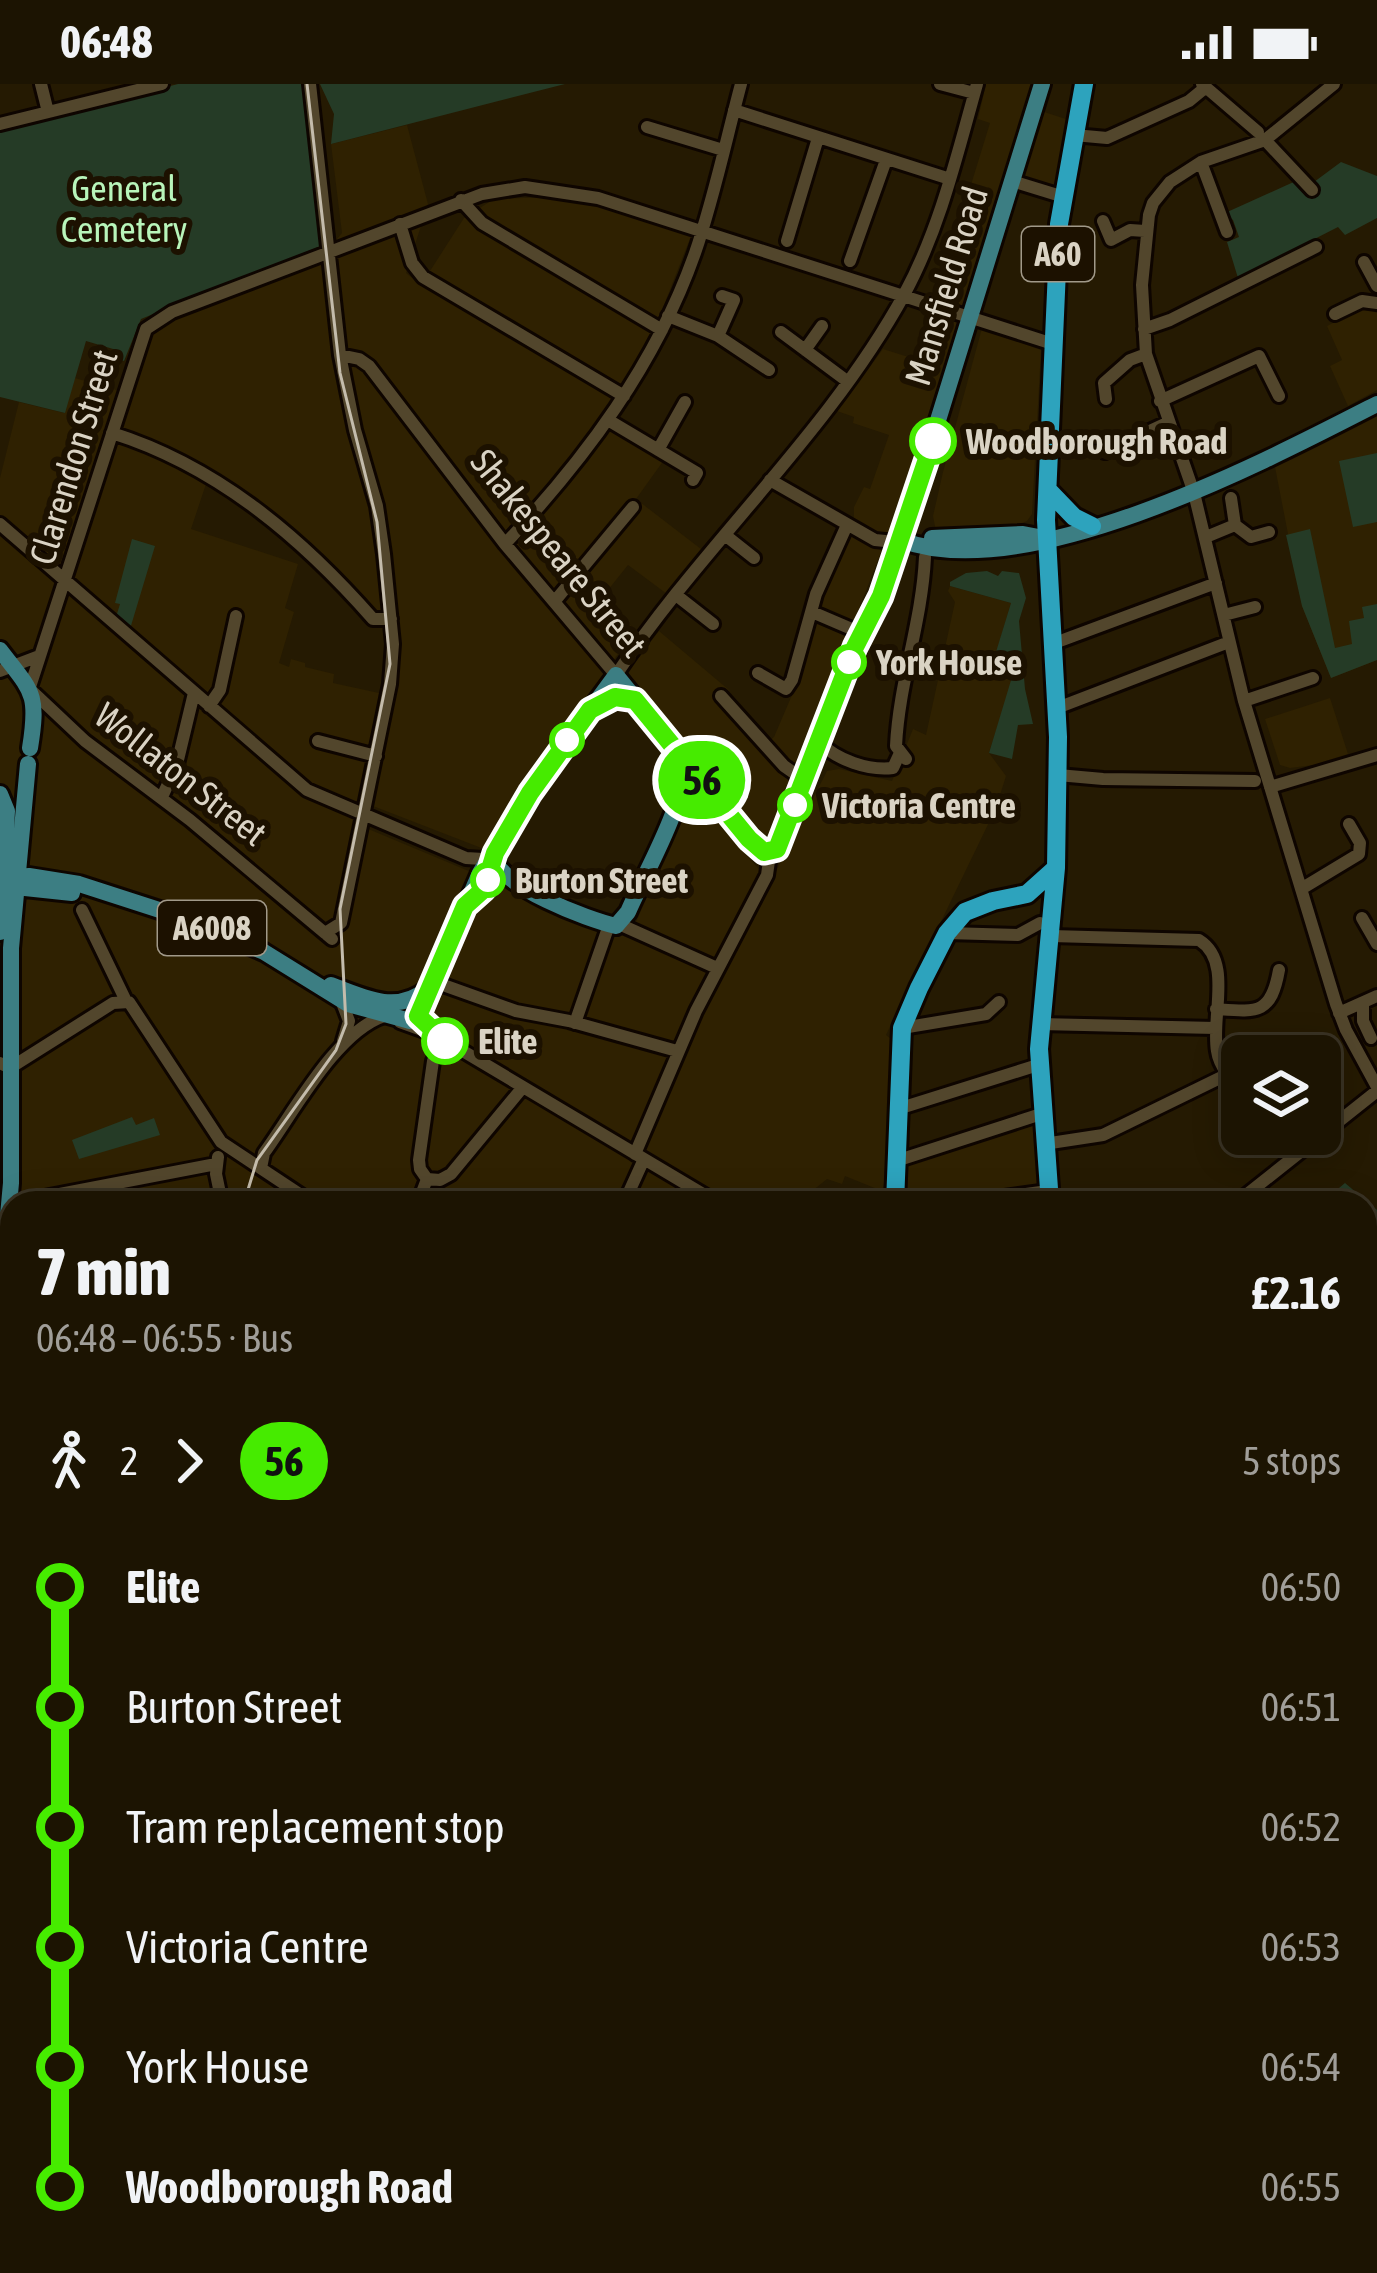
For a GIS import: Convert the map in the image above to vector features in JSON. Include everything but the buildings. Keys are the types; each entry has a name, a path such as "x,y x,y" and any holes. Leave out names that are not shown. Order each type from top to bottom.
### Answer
{"highway":[{"name":"A60","path":"1048,1191 1039,1065 1045,930 1056,868 1058,775 1048,490 1064,197 1084,84"},
{"path":"1048,490 1074,517 1092,526"},
{"path":"896,1191 902,1028 947,933 965,912 1027,894 1056,868"}],"main road":[{"name":"Mansfield Road","path":"770,854 779,845 901,540 1042,84"},
{"path":"901,540 933,553 1012,548 1047,539 1194,493 1377,404"},
{"path":"901,540 1022,534 1047,539"},
{"name":"Wollaton Street","path":"0,650 8,669 31,689"},
{"path":"294,968 341,1000 389,1018 410,1021 418,1016 480,873 494,858 530,793 616,675"},
{"name":"Shakespeare Street","path":"616,675 749,839 770,854"},
{"path":"0,932 35,718 31,689"},
{"path":"590,710 615,697 635,700"},
{"path":"494,858 511,882 614,925 628,912 676,800 684,777 682,757"},
{"path":"676,800 698,791 712,793"},
{"path":"0,794 14,797 23,792"},
{"path":"0,794 7,811 10,880 5,1070 10,1191"},
{"name":"A6008","path":"10,880 26,888 117,898 235,937 294,968"},
{"path":"465,906 484,889 511,882"},
{"path":"294,968 385,1003 407,1003 431,984"}],"street":[{"path":"41,84 48,112"},
{"path":"0,124 162,84"},
{"path":"310,84 340,355 377,506 391,619 392,664 363,817"},
{"path":"505,544 605,424 665,323 701,232 741,84"},
{"path":"616,675 847,381 903,296 931,237 976,89 940,84"},
{"path":"1334,84 1262,136 1179,174 1158,195 1145,231 1144,328 1146,354 1194,493 1244,701 1318,947 1339,1013 1377,1089 1341,1117"},
{"path":"1074,135 1107,138 1189,101 1204,85 1262,136 1312,190"},
{"path":"734,110 950,179"},
{"path":"647,126 723,150"},
{"path":"787,241 818,138"},
{"path":"850,261 886,160"},
{"path":"1201,162 1226,232"},
{"path":"1012,181 1064,197"},
{"name":"Clarendon Street","path":"31,689 141,337 150,325 172,312 461,200 501,190 554,190 598,198 1053,344"},
{"path":"461,200 482,223 665,323 718,337 769,370"},
{"path":"1103,221 1111,240 1130,230 1145,231"},
{"path":"400,224 412,263 423,277 624,396"},
{"path":"1144,328 1309,255"},
{"path":"1364,262 1377,286"},
{"path":"718,337 734,300 722,296"},
{"path":"1335,314 1357,302 1377,303"},
{"path":"805,350 822,326"},
{"path":"782,332 847,381"},
{"path":"1106,399 1104,383 1130,360 1146,354"},
{"name":"Shakespeare Street","path":"340,355 369,366 505,544 616,675"},
{"path":"1160,401 1259,356 1279,396"},
{"path":"658,450 679,406"},
{"path":"1102,448 1106,452 1168,423"},
{"path":"605,424 697,473 693,481"},
{"path":"112,433 163,449 208,476 309,551 373,619 391,619"},
{"path":"770,480 864,535 884,543 901,540"},
{"path":"1228,504 1235,525 1251,537 1270,532"},
{"path":"554,602 633,507"},
{"path":"0,524 307,790 471,860 494,858 484,889"},
{"path":"758,674 785,694 798,667 828,565 847,525"},
{"path":"1206,537 1235,525"},
{"path":"725,535 754,558"},
{"path":"721,696 784,766 807,771 838,758 901,760 896,746 899,696 933,553"},
{"path":"1052,644 1216,583"},
{"path":"676,595 713,625"},
{"path":"1224,615 1256,607"},
{"path":"812,612 861,633"},
{"path":"209,706 220,690 236,616"},
{"path":"1057,708 1229,642"},
{"path":"8,669 39,656"},
{"path":"1244,701 1313,678"},
{"name":"Wollaton Street","path":"31,689 85,741 162,797 329,934 341,923 363,817"},
{"path":"162,797 172,779 194,693"},
{"path":"318,741 376,756"},
{"path":"819,742 838,758"},
{"path":"1270,787 1367,758"},
{"path":"1058,775 1256,781"},
{"path":"1301,889 1359,854 1360,843 1349,824"},
{"name":"Mansfield Road","path":"628,1191 677,1052 767,875 770,854"},
{"path":"82,910 129,1002 221,1142 236,1156 259,1160 298,1191"},
{"path":"1368,921 1377,944"},
{"path":"575,1023 614,925 717,968"},
{"path":"947,933 1018,935 1045,930 1199,940 1212,950 1217,962 1216,1028 1221,1063"},
{"path":"1216,1009 1261,1009 1274,995 1279,970"},
{"path":"431,984 677,1052"},
{"path":"1339,1013 1377,997"},
{"path":"340,1048 349,1021 341,1000"},
{"path":"5,1070 112,1004 129,1002"},
{"path":"902,1028 986,1014 999,1002"},
{"path":"1364,1004 1363,1021 1371,1037"},
{"path":"418,1016 440,1038"},
{"path":"259,1160 359,1027 389,1018 440,1038 695,1191"},
{"path":"1040,1024 1216,1028"},
{"path":"440,1038 419,1160 419,1169 428,1179 451,1174 523,1088"},
{"path":"901,1108 1039,1065"},
{"path":"1044,1144 1102,1135 1221,1076"},
{"path":"899,1160 1041,1114"},
{"path":"221,1142 216,1164 221,1191"},
{"path":"1250,1191 1293,1155"},
{"path":"81,1191 216,1164"},
{"path":"423,1191 428,1179"}],"shaded area":[{"path":"986,84 1035,84 1029,107 1069,120 1055,188 1009,173 890,529 771,835 761,838 625,674 659,631 729,690 720,703 760,749 774,737 801,674 818,602 854,507 864,487 870,489 889,435 853,423 854,417 837,411 883,349 918,360 935,303 961,243 954,240 990,123 978,119"},
{"path":"407,125 428,204 406,273 421,285 464,218 494,199 557,197 631,214 691,236 653,333 602,421 664,460 636,499 701,549 667,594 628,565 600,600 635,629 484,849 360,801 354,823 629,938 682,816 699,801 772,879 827,771 839,769 892,781 913,729 926,735 955,602 950,586 1011,603 993,664 1013,677 989,753 1006,776 996,808 886,1035 895,1042 893,1148 882,1191 845,1176 842,1184 827,1179 812,1191 0,1191 0,478 19,402 64,413 75,378 133,395 138,380 132,377 136,353 172,312 327,251 342,233 331,144","holes":["208,478 341,582 387,634 384,704 369,755 379,693 333,683 334,674 305,667 305,663 291,659 289,667 279,663 294,612 285,608 298,564 191,529"]},
{"path":"1364,307 1377,313 1377,390 1348,406 1330,366 1342,360 1327,326"},
{"path":"982,328 1041,350 1032,514 1007,529 936,531 933,516"},
{"path":"1377,414 1377,660 1331,678 1302,606 1275,467"},
{"path":"1330,698 1348,754 1314,765 1280,765 1265,719"},
{"path":"1030,1122 1041,1191 903,1191 905,1163"}],"green space":[{"name":"General Cemetery","path":"178,84 302,84 323,242 141,319 124,361 118,359 120,351 86,341 65,413 0,397 0,130"},
{"path":"320,84 565,84 331,144 334,114"},
{"path":"1341,162 1377,176 1377,218 1345,235 1338,227 1238,278 1227,242 1239,237 1225,213 1298,180 1318,190 1314,182"},
{"path":"1377,453 1377,522 1353,527 1339,461"},
{"path":"1310,529 1335,648 1352,644 1349,621 1364,618 1362,607 1377,604 1377,660 1331,678 1302,606 1286,535"},
{"path":"132,539 155,546 130,629 116,617 120,604 115,603"},
{"path":"987,571 998,576 1002,571 1019,573 1026,598 1019,621 1033,724 1018,725 1012,759 989,753 1012,677 1003,674 1004,668 992,665 1011,603 950,586 966,573"},
{"path":"132,1117 136,1125 154,1118 160,1135 79,1159 72,1140"}],"tram line":[{"path":"248,1191 257,1160 336,1050 346,1024 340,909 390,664 377,522 340,373 307,84"}],"bus line":[{"name":"56","path":"445,1041 418,1016 432,981 465,906 484,889 510,826 590,710 615,697 635,700 757,848 770,854 777,849 855,647 881,596 933,441"}],"place":[{"name":"Woodborough Road","path":"933,441"},
{"name":"York House","path":"849,662"},
{"name":"Victoria Centre","path":"795,805"},
{"name":"Burton Street","path":"488,880"},
{"name":"Elite","path":"445,1041"}]}
